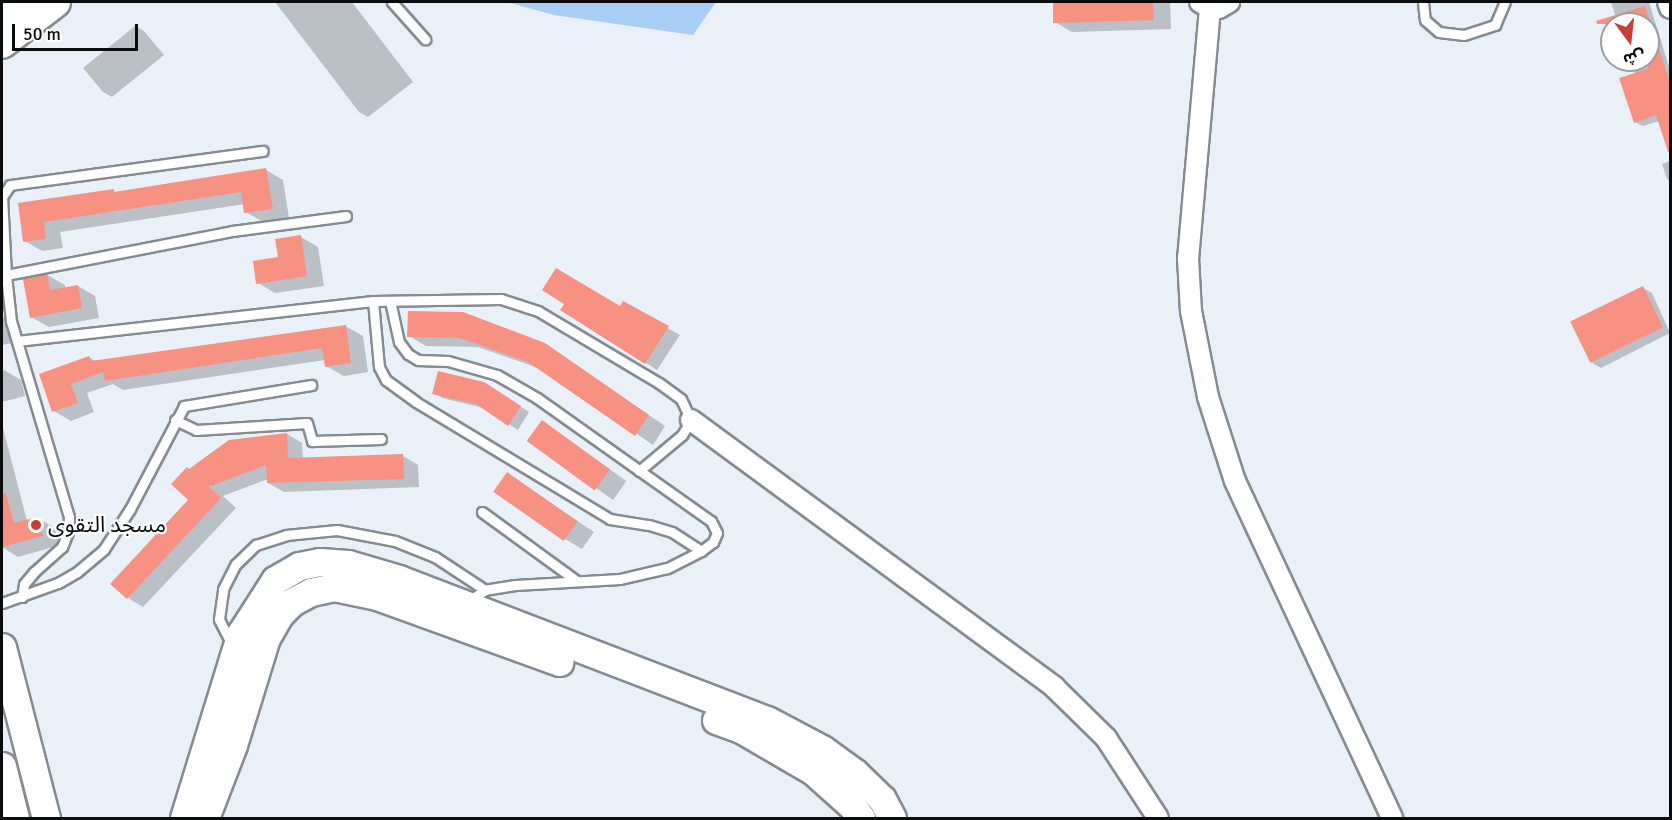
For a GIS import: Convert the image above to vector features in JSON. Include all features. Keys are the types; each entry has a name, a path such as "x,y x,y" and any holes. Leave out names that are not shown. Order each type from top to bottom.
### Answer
{"main road":[{"path":"2,15 18,2"},
{"path":"2,43 55,2"}],"street":[{"path":"1229,2 1220,8 1205,5 1188,258 1191,311 1208,397 1235,481 1392,819"},
{"path":"1668,2 1671,8"},
{"path":"690,420 1054,687 1106,738 1158,819"},
{"path":"184,819 241,633 275,580 299,566 320,562 348,564 399,579 766,720 822,749 854,772 882,799 892,819"},
{"path":"205,819 233,745 266,638 280,614 292,602 311,592 334,587 351,589 398,603 741,729 813,771 852,806 861,819"},
{"path":"2,647 46,819"},
{"path":"2,765 15,819"}],"lane":[{"path":"392,2 425,39"},
{"path":"1423,2 1425,20 1439,32 1464,35 1495,25 1505,2"},
{"path":"22,597 24,584 62,547 68,532 69,517 12,321 6,275 2,197 10,185 263,151"},
{"path":"6,275 232,231 346,216"},
{"path":"17,341 373,301 501,299 538,311 659,383 681,399 690,420 682,435 639,471"},
{"path":"373,301 379,367 386,380 416,402 610,519 672,532 701,551"},
{"path":"390,301 399,342 408,354 418,360 448,361 497,375 537,398 711,521 717,533 713,542 701,551 667,568 620,579 515,585 485,590 463,605"},
{"path":"2,603 22,597 77,572 104,549 130,509 184,406 311,385"},
{"path":"176,420 196,430 307,423 312,441 381,439"},
{"path":"482,512 577,581"},
{"path":"236,651 219,619 223,589 236,564 256,544 286,535 337,530 395,541 427,552 485,590"}],"shaded area":[{"path":"506,2 716,2 693,35 554,15"}],"building":[{"path":"1053,2 1153,2 1154,20 1053,23"},
{"path":"1645,6 1647,12 1625,12"},
{"path":"1660,52 1671,86 1671,152 1668,152 1656,115 1634,123 1619,78 1638,72 1660,72"},
{"path":"266,168 273,209 244,213 241,192 44,222 46,239 23,242 18,203 114,189 114,192"},
{"path":"301,235 307,276 256,284 253,261 278,257 275,239"},
{"path":"556,268 620,306 623,301 669,326 645,364 560,310 564,304 542,290"},
{"path":"47,274 50,290 78,285 82,308 30,318 23,279"},
{"path":"1643,286 1663,327 1590,363 1570,322"},
{"path":"408,311 463,312 545,343 649,415 635,436 528,362 460,338 407,337"},
{"path":"346,325 351,363 325,367 322,348 105,381 103,372 71,384 78,403 52,412 39,374 89,356 91,361"},
{"path":"438,371 484,382 521,406 508,426 476,404 432,394"},
{"path":"542,420 610,469 595,490 527,441"},
{"path":"287,433 288,458 403,454 404,479 267,483 266,465 209,487 221,498 127,599 110,584 188,500 171,484 187,467 189,469 229,440"},
{"path":"507,472 577,521 564,541 493,492"},
{"path":"2,493 6,493 14,523 38,517 43,536 2,547"}],"place":[{"name":"مسجد التقوى","path":"36,525"}]}
